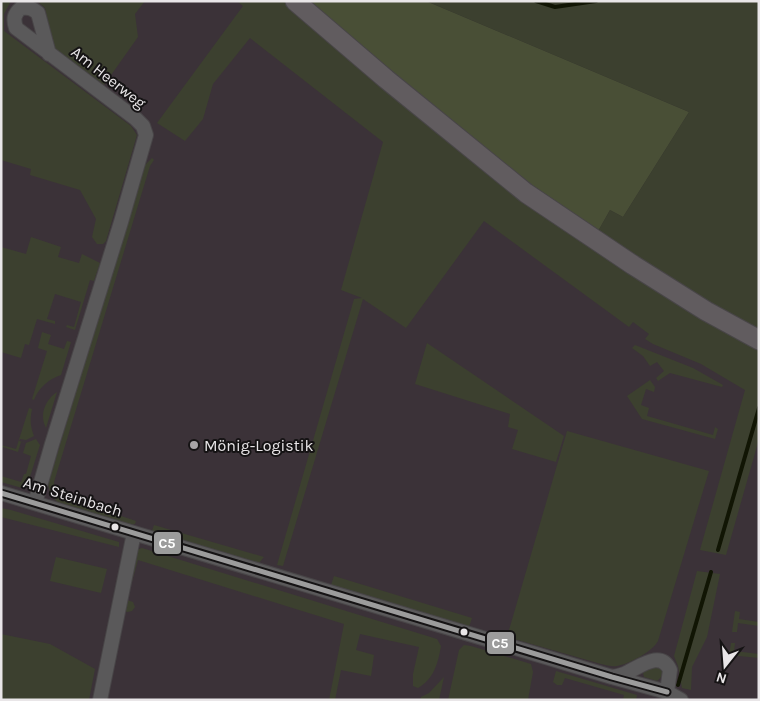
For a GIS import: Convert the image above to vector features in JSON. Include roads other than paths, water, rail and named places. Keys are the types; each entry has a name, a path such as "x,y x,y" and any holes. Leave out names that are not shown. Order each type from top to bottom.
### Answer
{"main road":[{"path":"295,1 386,79 526,193 641,270 706,311 759,340"}],"street":[{"name":"Am Heerweg","path":"35,503 146,135 143,126 136,119 49,54"},
{"name":"Am Steinbach","path":"1,493 667,692 681,700"},
{"name":"Am Steinbach","path":"100,700 134,533"},
{"path":"612,677 628,672 650,661 660,661 665,663 670,670 667,692"}],"waterway":[{"path":"536,1 555,7 596,1"},
{"path":"718,550 759,408"},
{"path":"678,685 711,572"}],"place":[{"name":"Mönig-Logistik","path":"194,445"}]}
